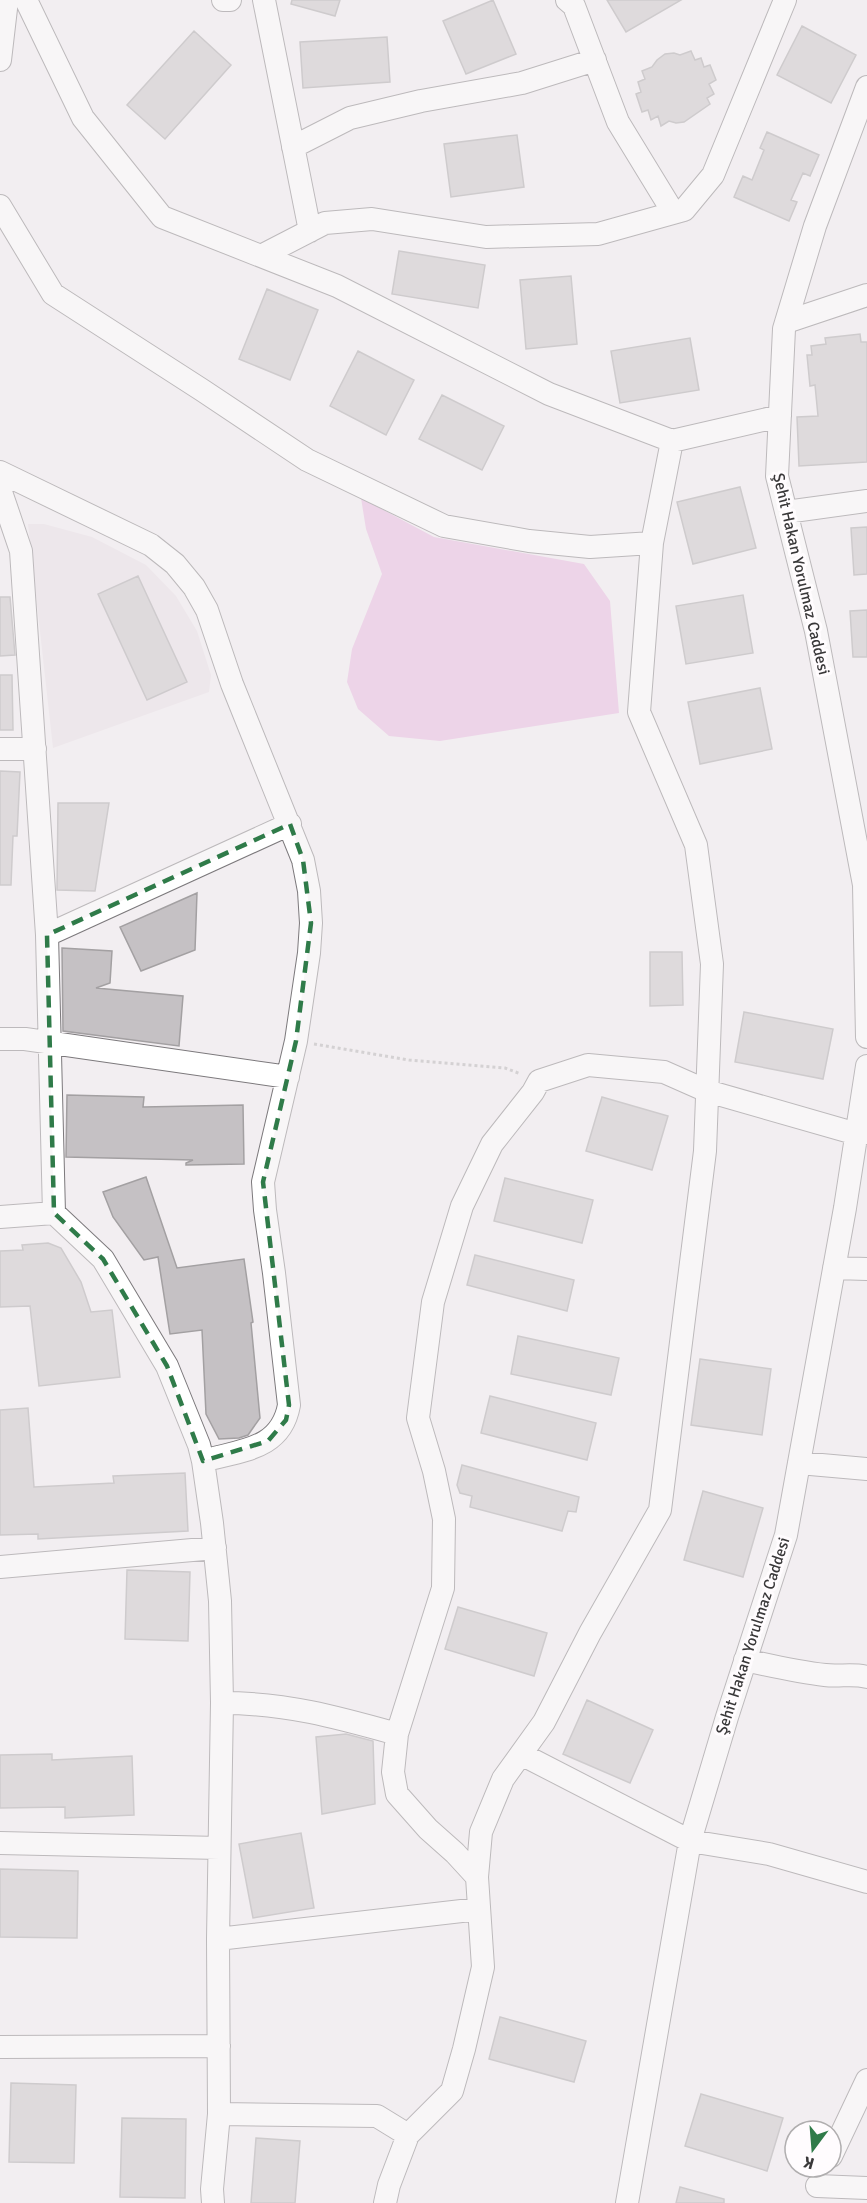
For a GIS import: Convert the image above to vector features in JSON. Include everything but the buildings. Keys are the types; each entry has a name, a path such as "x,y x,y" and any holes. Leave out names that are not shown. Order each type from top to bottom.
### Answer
{"street":[{"path":"0,60 7,0"},
{"path":"26,0 83,118 162,217 337,286 549,394 672,441 780,416"},
{"path":"222,0 230,0"},
{"path":"264,0 310,231"},
{"path":"567,0 574,6 618,122 673,212"},
{"path":"263,255 325,223 372,219 486,237 598,234 684,210 713,175 776,4"},
{"path":"293,147 350,118 421,101 522,83 595,60"},
{"name":"Şehit Hakan Yorulmaz Caddesi","path":"867,87 815,226 786,322 777,476 816,631 864,885 867,1037"},
{"path":"0,206 53,294 307,460 444,526 529,541 590,547 652,543"},
{"path":"786,322 867,295"},
{"path":"385,2203 389,2185 408,2135 452,2091 483,1967 477,1877 481,1832 502,1779 544,1722 590,1634 660,1510 705,1151 712,964 696,845 639,712 652,543 672,441"},
{"path":"0,472 142,540 175,564 194,587 207,609 240,704 303,860 309,891 311,923 309,953 296,1041 263,1182 289,1405 286,1420 279,1432 268,1441 203,1461"},
{"path":"0,489 21,551 47,935 54,1213 103,1258 167,1366 199,1445 215,1548 220,1601 222,1702 218,1939 219,2114 212,2189 213,2203"},
{"path":"786,512 867,501"},
{"path":"0,749 35,749"},
{"path":"47,935 290,824"},
{"path":"0,1039 25,1039 288,1077"},
{"path":"477,1877 428,1829 397,1794 393,1772 397,1734 443,1588 444,1519 434,1471 418,1418 433,1302 462,1206 492,1143 533,1092 539,1081 588,1065 664,1072 707,1091 862,1134"},
{"name":"Şehit Hakan Yorulmaz Caddesi","path":"627,2203 690,1841 786,1535 834,1268 862,1134 867,1066"},
{"path":"0,1217 54,1213"},
{"path":"834,1268 867,1269"},
{"path":"799,1463 867,1469"},
{"path":"0,1567 215,1548"},
{"path":"745,1660 799,1672 867,1677"},
{"path":"222,1702 302,1709 397,1734"},
{"path":"521,1754 690,1841 770,1854 867,1882"},
{"path":"0,1843 219,1848"},
{"path":"218,1939 479,1909"},
{"path":"0,2047 219,2046"},
{"path":"843,2131 867,2080"},
{"path":"219,2114 377,2116 408,2135"},
{"path":"817,2185 867,2188"}],"path":[{"path":"296,1041 409,1060 505,1068 539,1081"}],"highlighted area":[{"path":"290,824 303,860 311,923 296,1041 263,1182 289,1405 286,1420 268,1441 203,1461 167,1366 103,1259 54,1213 47,935"}],"shaded area":[{"path":"361,498 434,537 584,564 610,601 619,713 440,741 389,736 358,709 347,682 352,649 382,574 366,529"},
{"path":"28,524 44,524 92,537 146,565 176,596 197,631 211,675 209,692 53,748"}]}
